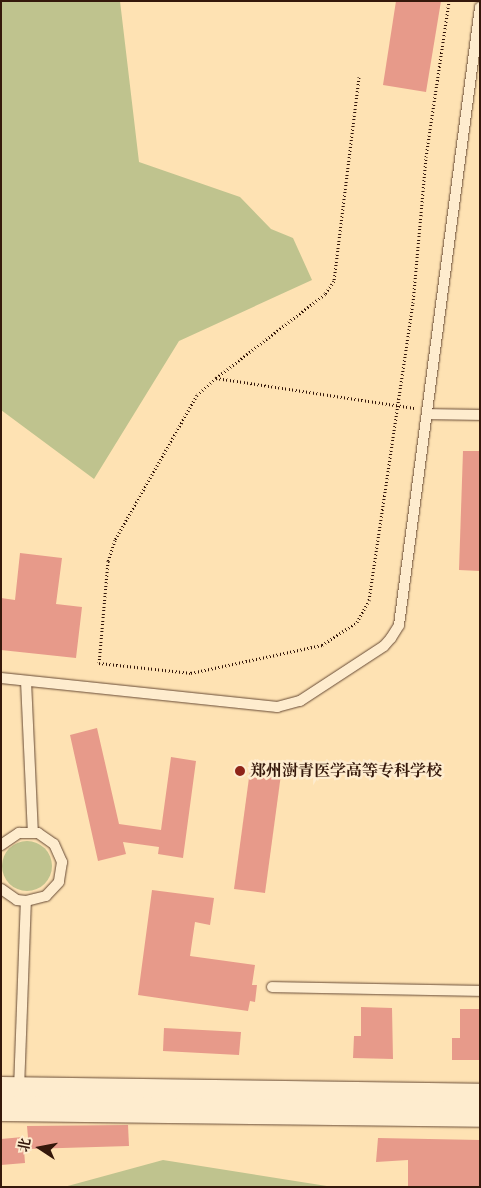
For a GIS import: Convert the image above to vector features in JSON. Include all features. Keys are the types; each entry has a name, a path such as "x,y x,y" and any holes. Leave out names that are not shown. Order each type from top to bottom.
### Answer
{"street":[{"path":"10,1090 480,1096"},
{"path":"1,1108 480,1114"}],"lane":[{"path":"1,678 277,707 300,701 384,646 399,625 480,7"},
{"path":"427,412 480,415"},
{"path":"26,681 33,832"},
{"path":"1,845 19,833 33,832 54,844 62,862 62,872 53,890 36,900 17,900 1,889"},
{"path":"10,1090 26,901"},
{"path":"272,987 480,991"}],"path":[{"path":"359,76 334,281 325,294 216,378 197,395 115,540 108,561 99,663 191,673 205,672 322,645 357,622 369,600 413,303 426,157 449,1"},
{"path":"216,378 398,405 427,412"}],"green space":[{"path":"1,1 120,1 139,162 240,197 271,229 293,238 312,280 179,341 94,479 1,410"},
{"path":"32,841 45,848 51,856 51,876 45,884 37,890 22,891 9,884 3,876 2,861 9,848 17,842"},
{"path":"163,1160 333,1187 64,1187"}],"building":[{"path":"396,1 441,1 426,92 383,85"},
{"path":"463,451 480,451 480,571 459,570"},
{"path":"20,553 62,558 56,604 82,607 76,658 1,650 1,598 15,600"},
{"path":"97,728 119,824 161,830 171,757 196,761 183,858 158,854 159,847 123,842 126,854 98,861 70,735"},
{"path":"251,763 282,767 265,893 234,889"},
{"path":"152,890 214,898 210,925 195,922 190,956 255,965 252,985 257,985 255,1002 250,1001 248,1011 138,995"},
{"path":"361,1007 392,1008 393,1059 353,1058 354,1036 361,1036"},
{"path":"460,1009 480,1009 480,1060 452,1060 452,1038 460,1038"},
{"path":"164,1028 241,1032 239,1055 163,1051"},
{"path":"128,1125 129,1146 29,1149 27,1126"},
{"path":"23,1137 25,1163 1,1165 1,1139"},
{"path":"378,1138 480,1140 480,1187 408,1187 408,1160 376,1162"}],"place":[{"name":"郑州澍青医学高等专科学校","path":"240,771"}]}
